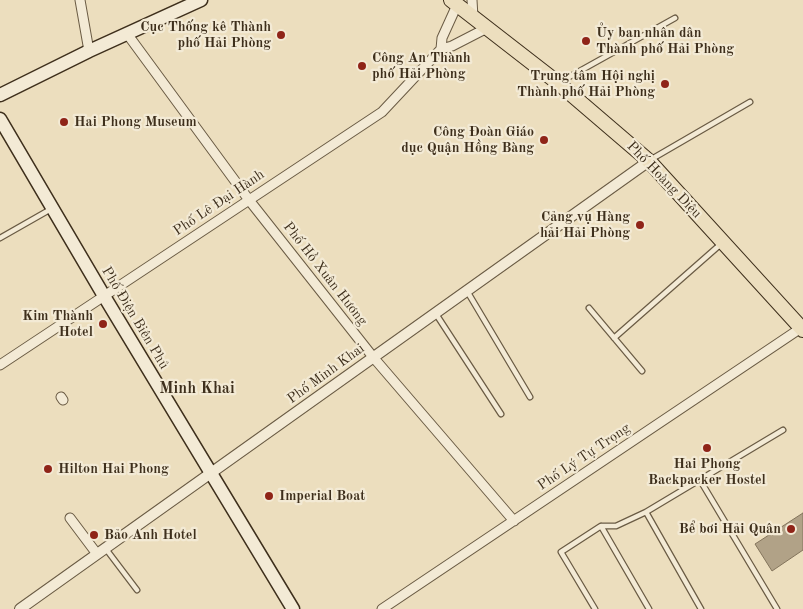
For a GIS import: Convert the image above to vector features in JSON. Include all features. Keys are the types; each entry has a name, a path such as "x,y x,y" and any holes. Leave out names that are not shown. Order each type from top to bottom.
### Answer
{"main road":[{"path":"0,95 201,0"},
{"name":"Phố Hoàng Diệu","path":"454,2 558,83 649,161 802,329"},
{"name":"Phố Điện Biên Phủ","path":"0,119 104,296 293,609"}],"street":[{"path":"80,0 90,51"},
{"path":"472,0 473,17"},
{"name":"Phố Lê Đại Hành","path":"441,49 442,38 454,2"},
{"name":"Phố Lê Đại Hành","path":"0,365 382,112 441,49 452,46 486,28"},
{"name":"Phố Hồ Xuân Hương","path":"128,34 249,200 373,357 514,520"},
{"name":"Phố Minh Khai","path":"20,609 649,161"},
{"name":"Phố Lý Tự Trọng","path":"382,609 802,329"},
{"path":"70,518 101,551"}],"lane":[{"path":"558,83 675,18"},
{"path":"649,161 750,102"},
{"path":"0,238 52,208"},
{"path":"614,338 723,242"},
{"path":"466,290 530,397"},
{"path":"589,308 642,371"},
{"path":"435,312 502,414"},
{"path":"595,609 561,552 601,526 616,526 646,512 783,430"},
{"path":"700,480 777,609"},
{"path":"646,512 701,609"},
{"path":"601,526 649,609"},
{"path":"101,551 137,590"}],"shaded area":[{"name":"Bể bơi Hải Quân","path":"803,513 803,550 772,571 755,544"}],"place":[{"name":"Cục Thống kê Thành phố Hải Phòng","path":"281,35"},
{"name":"Ủy ban nhân dân Thành phố Hải Phòng","path":"586,41"},
{"name":"Công An Thành phố Hải Phòng","path":"362,66"},
{"name":"Trung tâm Hội nghị Thành phố Hải Phòng","path":"665,84"},
{"name":"Hai Phong Museum","path":"64,122"},
{"name":"Công Đoàn Giáo dục Quận Hồng Bàng","path":"544,140"},
{"name":"Cảng vụ Hàng hải Hải Phòng","path":"640,225"},
{"name":"Kim Thành Hotel","path":"103,324"},
{"name":"Hai Phong Backpacker Hostel","path":"707,448"},
{"name":"Hilton Hai Phong","path":"48,469"},
{"name":"Imperial Boat","path":"269,496"},
{"name":"Bể bơi Hải Quân","path":"791,529"},
{"name":"Bảo Anh Hotel","path":"94,535"}],"district":[{"name":"Minh Khai","path":"197,389"}]}
